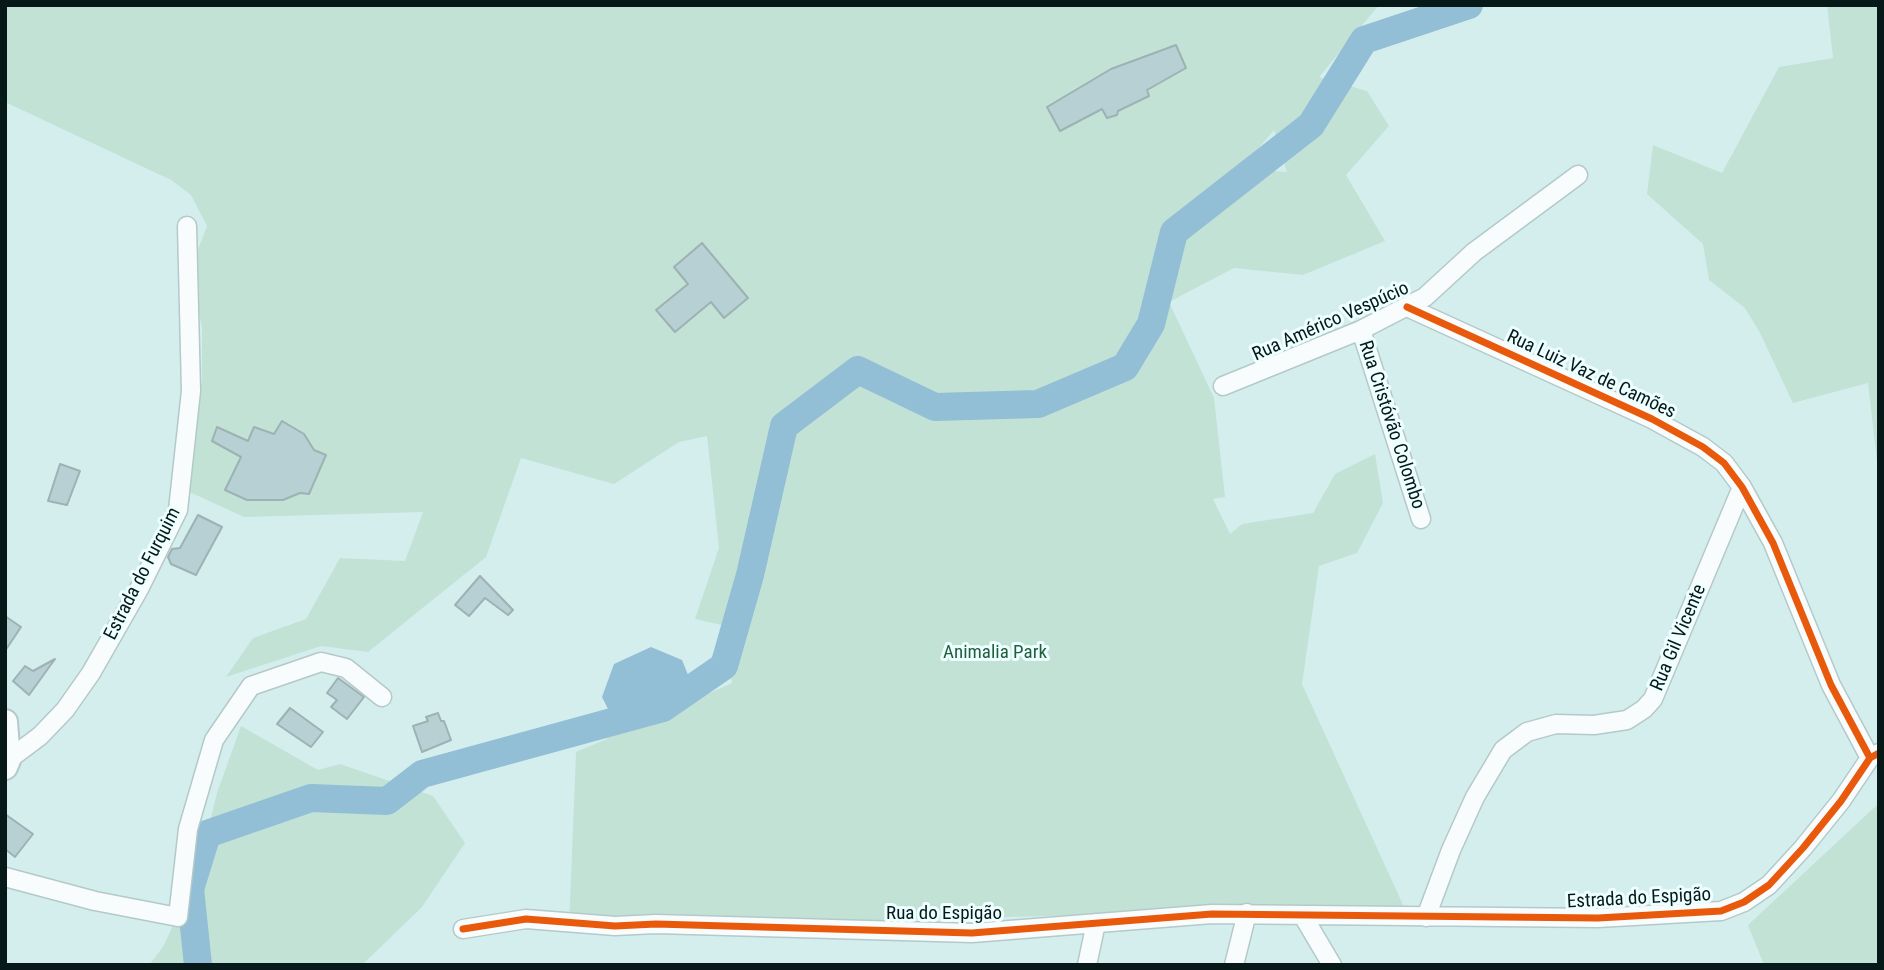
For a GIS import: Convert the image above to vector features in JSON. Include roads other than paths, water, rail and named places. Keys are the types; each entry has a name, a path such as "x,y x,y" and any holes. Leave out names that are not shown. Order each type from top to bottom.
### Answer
{"street":[{"name":"Rua Américo Vespúcio","path":"1223,386 1361,330 1434,291 1474,253 1578,175"},
{"name":"Estrada do Furquim","path":"7,763 40,736 65,710 91,673 139,589 178,510 191,391 187,226"},
{"name":"Rua Luiz Vaz de Camões","path":"1407,307 1684,436 1724,463 1742,486 1773,543 1831,685 1875,755"},
{"name":"Rua Cristóvão Colombo","path":"1361,330 1421,519"},
{"name":"Rua Gil Vicente","path":"1426,917 1465,818 1503,750 1527,732 1556,724 1594,725 1627,720 1644,709 1653,699 1742,486"},
{"path":"5,877 95,901 178,917 187,829 214,740 251,686 320,662 346,668 382,697"},
{"name":"Estrada do Furquim","path":"5,722 8,732 7,763"},
{"name":"Estrada do Espigão","path":"1426,917 1598,918 1721,911 1744,902 1769,885 1803,848 1875,755"},
{"name":"Rua do Espigão","path":"463,929 526,919 615,926 656,924 972,933 1247,913 1426,917"},
{"path":"1234,965 1247,913"},
{"path":"1303,916 1332,965"},
{"path":"1087,965 1096,923"}],"water":[{"path":"651,647 682,660 693,687 663,708 614,721 602,697 614,664"}],"waterway":[{"path":"198,965 190,889 207,834 311,798 387,801 422,774 663,708 724,666 750,575 784,426 858,370 935,407 1038,404 1125,367 1151,324 1174,232 1311,125 1364,40 1469,5"}],"park label":[{"name":"Animalia Park","path":"995,653"}]}
